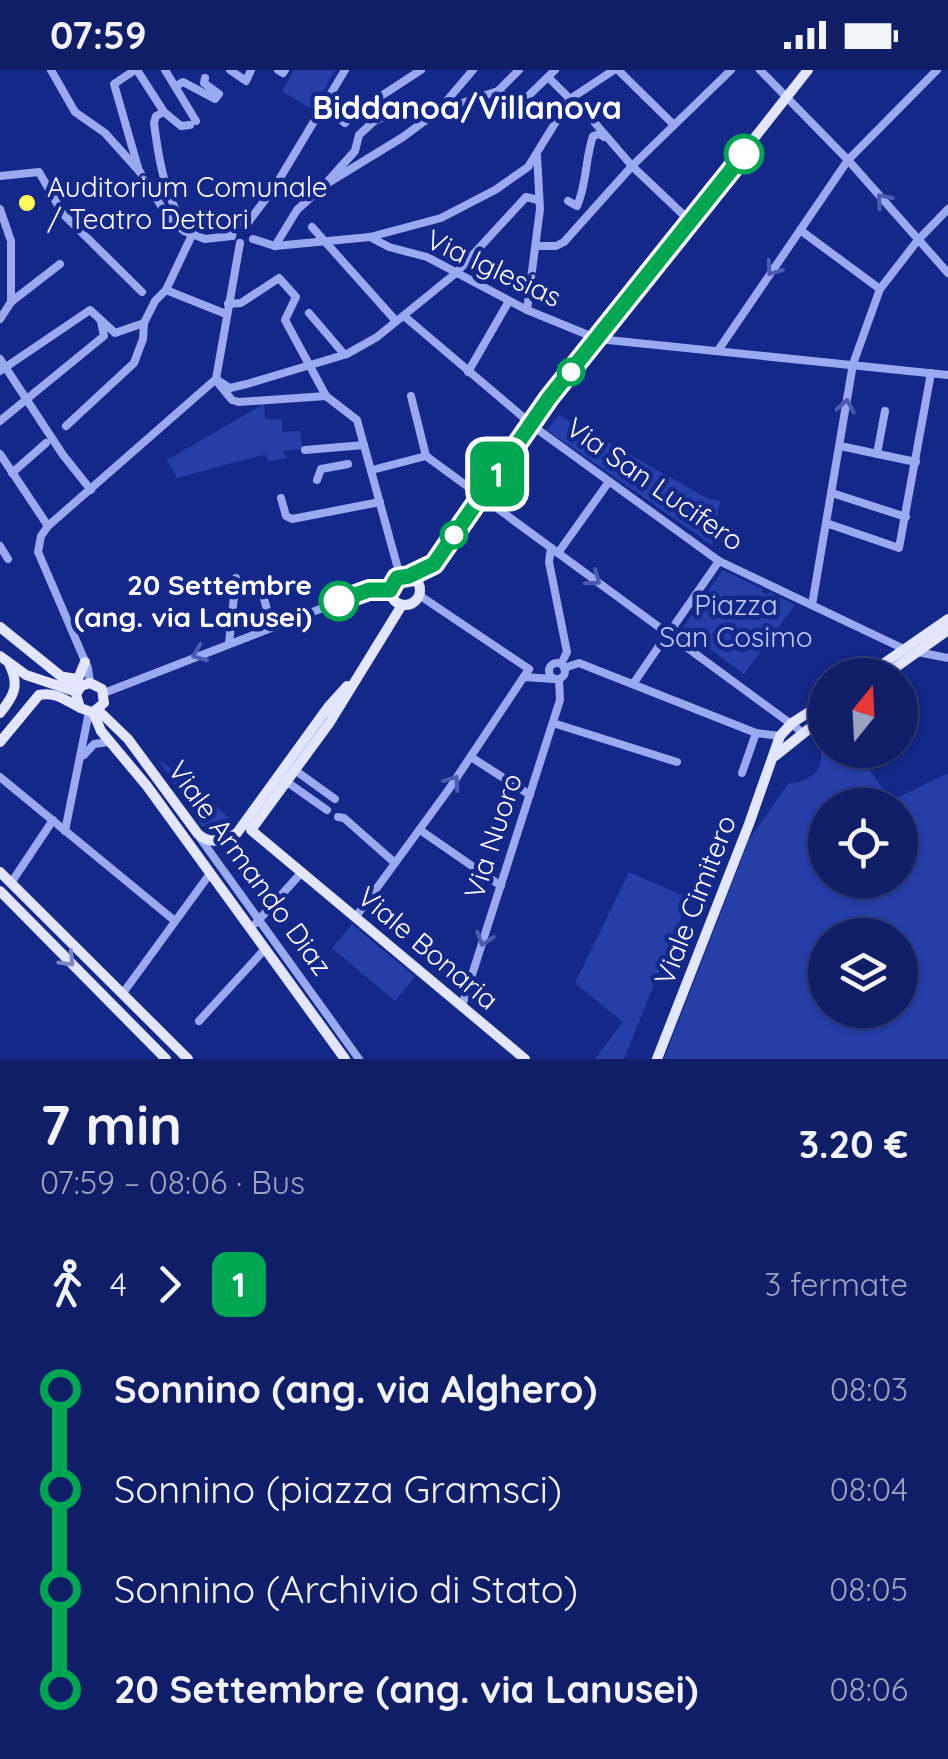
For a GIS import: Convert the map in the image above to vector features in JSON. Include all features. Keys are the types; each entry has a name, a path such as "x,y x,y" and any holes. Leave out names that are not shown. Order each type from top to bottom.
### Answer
{"main road":[{"path":"402,605 392,598 393,581 434,564 532,425 808,70"},
{"path":"198,834 203,839 220,840 251,826 288,782 402,605 420,596 418,584 405,576"},
{"path":"904,658 948,619"},
{"path":"0,627 63,677 90,710"},
{"path":"899,658 948,630"},
{"path":"0,742 42,688 24,682 4,660"},
{"path":"63,677 78,679 85,662"},
{"path":"251,826 330,704 355,678"},
{"path":"24,682 77,691 90,683 104,693 104,703 90,710 53,694 20,698 24,682"},
{"path":"0,714 24,682"},
{"name":"Viale Armando Diaz","path":"90,710 101,731 209,875 254,925 265,949 345,1059"},
{"name":"Viale Armando Diaz","path":"90,710 128,739 198,834"},
{"path":"780,736 808,713"},
{"path":"774,757 808,728"},
{"name":"Viale Cimitero","path":"657,1059 780,736"},
{"name":"Viale Bonaria","path":"251,826 525,1059"},
{"path":"0,872 188,1059"},
{"path":"0,891 166,1059"}],"street":[{"path":"51,70 75,112 105,134 140,172"},
{"path":"166,70 193,123 181,126 164,112 136,70 114,84 140,172 160,209 192,235 215,239 232,236"},
{"path":"230,70 246,81 251,70"},
{"path":"232,236 234,223 249,221 274,188 345,70"},
{"path":"317,119 345,118 422,70"},
{"path":"275,246 297,210 354,151 358,135 373,122 390,114 438,111 498,91 519,70"},
{"path":"240,243 252,239 275,246 370,237 425,224 469,205 518,175 537,156 570,99 616,70 674,125"},
{"path":"538,246 564,242 632,166 730,70"},
{"path":"760,70 848,160 948,272"},
{"path":"718,349 848,160 937,70"},
{"path":"323,186 438,111 470,73"},
{"path":"498,91 518,106 551,74 570,99"},
{"path":"176,86 180,81 215,100 218,94 205,84 205,78"},
{"path":"164,112 154,122 165,189 192,235"},
{"path":"595,124 691,222"},
{"path":"568,201 577,206 583,194 586,156 593,136 608,136"},
{"path":"527,310 538,246 537,156"},
{"path":"0,176 39,172 63,214 142,292"},
{"path":"216,380 230,388 247,384 344,354 377,337 456,273 526,198 538,200"},
{"path":"0,208 12,241 12,302"},
{"path":"812,605 854,364 880,289 948,209"},
{"path":"249,221 255,228 252,239"},
{"name":"Via San Lucifero","path":"312,228 400,318 532,425 718,561 912,651 948,658"},
{"path":"800,230 880,289"},
{"path":"66,426 134,363 152,300 166,290 192,235"},
{"path":"232,236 240,243"},
{"name":"Via Iglesias","path":"370,237 427,258 527,310 598,339 948,375"},
{"path":"90,683 85,662 38,552 40,536 216,380 240,243"},
{"path":"0,319 12,302 60,264"},
{"path":"166,290 227,309 280,278 296,298 285,320 308,366 326,396 356,420 405,576"},
{"path":"468,372 509,301"},
{"path":"91,490 2,366 90,310 114,333 144,323"},
{"path":"310,313 344,354"},
{"path":"0,421 104,336 101,321"},
{"path":"826,523 898,548 932,373"},
{"path":"216,380 232,400 326,396"},
{"path":"411,396 426,456 802,732"},
{"path":"877,454 885,411"},
{"path":"0,478 46,443"},
{"path":"305,450 364,445"},
{"path":"840,446 916,462"},
{"path":"0,454 48,526"},
{"path":"372,470 426,456"},
{"path":"318,480 321,469 348,464"},
{"path":"557,678 550,673 567,652 549,562 554,550 608,483"},
{"path":"832,493 906,517"},
{"path":"281,498 286,516 292,519 380,502"},
{"path":"0,546 8,559"},
{"path":"633,684 718,561"},
{"path":"229,643 236,578"},
{"path":"256,590 262,590 271,626"},
{"path":"104,693 369,590 390,590"},
{"path":"420,596 527,673 557,678"},
{"path":"355,918 527,673 579,663 756,732 780,736"},
{"name":"Via Nuoro","path":"462,1006 560,700 557,678"},
{"path":"66,831 90,710"},
{"path":"553,723 677,762"},
{"path":"742,772 756,732"},
{"path":"80,764 86,750 94,744 113,744"},
{"path":"471,757 530,795"},
{"path":"296,771 335,799"},
{"path":"0,777 175,920"},
{"path":"288,782 327,810"},
{"path":"346,808 347,814 341,818 396,863"},
{"path":"11,884 52,820"},
{"path":"420,830 501,886"},
{"name":"Viale Armando Diaz","path":"198,834 254,925 359,1059"},
{"path":"254,925 302,872"},
{"path":"123,993 209,875"},
{"path":"199,1021 265,949"}],"green space":[{"path":"294,70 335,70 313,110 282,91"},
{"path":"264,404 265,419 282,420 282,432 300,431 303,449 282,451 287,458 268,461 266,454 177,478 167,460"},
{"path":"559,415 709,499 720,501 712,545 547,430"},
{"name":"Piazza San Cosimo","path":"723,570 767,595 769,592 795,605 744,674 682,629"},
{"path":"159,760 234,822 219,831 202,826"},
{"path":"868,768 882,788 808,788 808,898 918,898 917,788 948,773 948,1059 664,1059 749,840 788,784 806,779 817,770"},
{"path":"629,872 689,898 624,1059 595,1059 623,1022 575,983"},
{"path":"352,924 415,977 395,1001 332,948"}],"bus line":[{"name":"1","path":"339,601 378,588 390,590 397,578 434,564 549,398 744,154"}],"place":[{"name":"Auditorium Comunale / Teatro Dettori","path":"27,203"},
{"name":"20 Settembre (ang. via Lanusei)","path":"339,601"}],"district":[{"name":"Biddanoa/Villanova","path":"467,108"}]}
